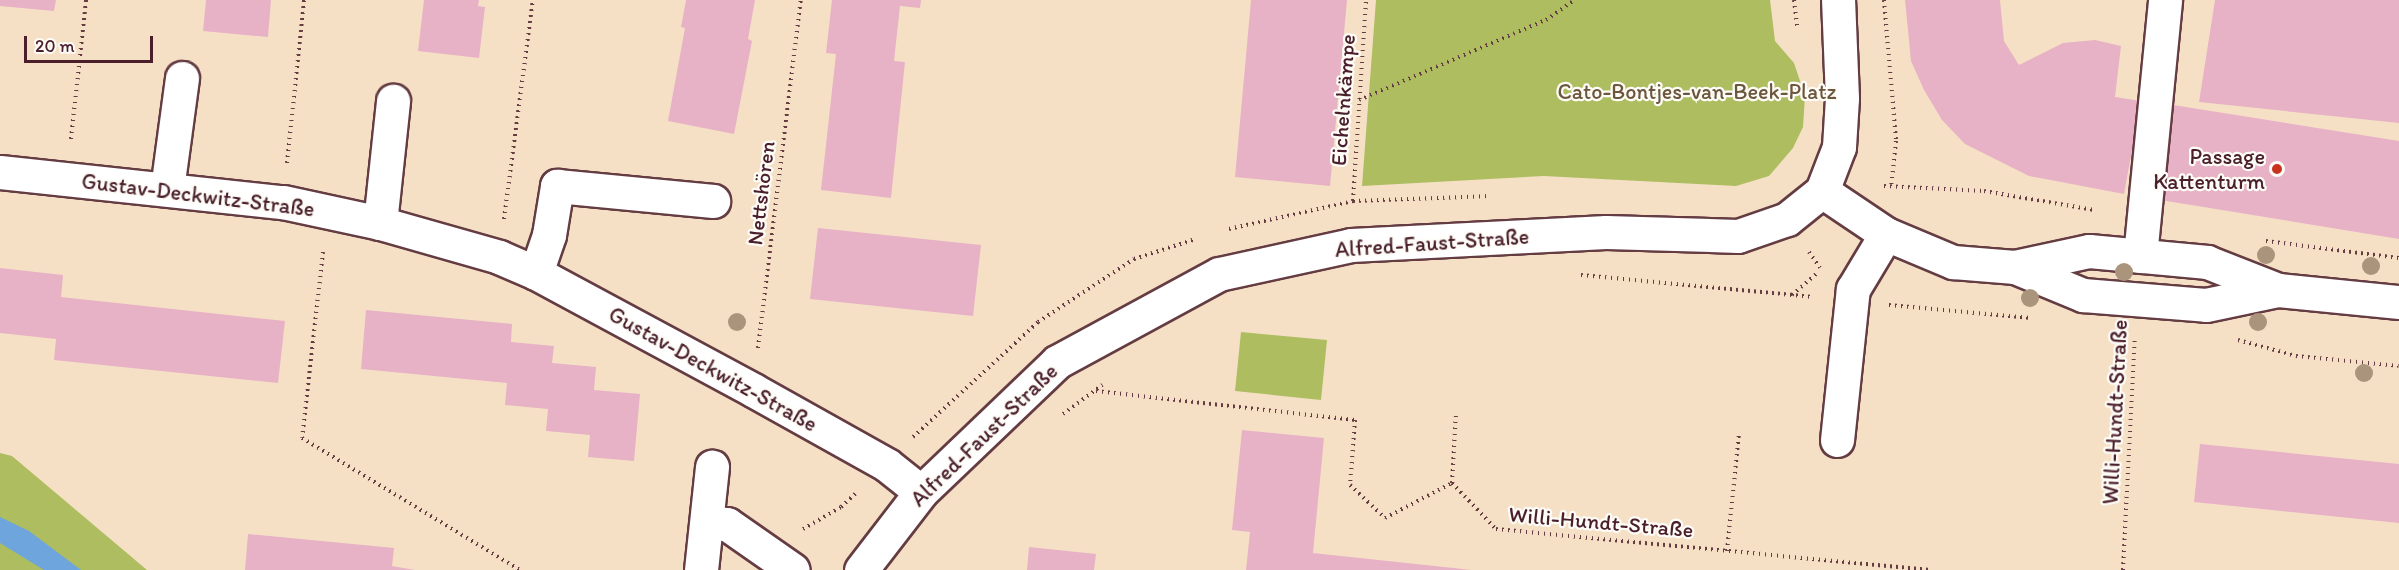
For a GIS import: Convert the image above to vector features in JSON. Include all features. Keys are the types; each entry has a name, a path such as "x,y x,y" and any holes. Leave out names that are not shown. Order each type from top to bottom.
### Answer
{"street":[{"path":"1838,0 1842,98 1839,147 1822,191 1886,234 1953,262 2015,267 2089,251 2207,262 2278,290 2399,302"},
{"path":"2140,256 2164,0"},
{"path":"167,189 182,78"},
{"path":"380,223 393,101"},
{"name":"Gustav-Deckwitz-Straße","path":"0,172 283,202 380,223 499,257 537,273 753,390 887,465 921,492"},
{"path":"537,273 549,235 557,186 713,201"},
{"name":"Alfred-Faust-Straße","path":"861,570 921,492 1057,362 1219,274 1351,245 1606,231 1738,236 1787,219 1822,191"},
{"path":"1837,440 1853,289 1886,234"},
{"path":"2015,267 2083,295 2206,306 2278,290"},
{"path":"701,570 712,467"},
{"path":"707,522 727,524 793,570"}],"path":[{"path":"67,179 86,0"},
{"path":"283,202 304,0"},
{"path":"499,257 533,0"},
{"name":"Nettshören","path":"753,390 801,0"},
{"name":"Eichelnkämpe","path":"1353,201 1366,0"},
{"path":"1359,100 1546,20 1575,0"},
{"path":"1794,0 1797,29"},
{"path":"327,212 302,438 520,570"},
{"path":"1574,274 1791,295"},
{"name":"Willi-Hundt-Straße","path":"2123,570 2137,299"},
{"path":"1056,419 1109,379"},
{"path":"1095,391 1356,420 1350,485 1385,518 1452,483 1456,413"},
{"path":"1727,551 1739,433"},
{"name":"Willi-Hundt-Straße","path":"1452,483 1497,529 1928,570"}],"green space":[{"name":"Cato-Bontjes-van-Beek-Platz","path":"1376,0 1770,0 1775,41 1794,63 1805,96 1803,127 1793,148 1769,176 1736,186 1544,176 1362,186"},
{"path":"1241,332 1327,340 1321,400 1235,391"},
{"path":"0,453 12,456 147,570 0,570"}],"water":[{"path":"0,517 29,531 81,570 44,570 0,543"}],"building":[{"path":"0,0 56,0 54,11 0,6"},
{"path":"206,0 271,0 268,37 203,31"},
{"path":"424,0 479,0 478,6 485,7 479,58 418,51"},
{"path":"686,0 755,0 748,39 752,41 734,134 668,121 685,28 681,27"},
{"path":"832,0 921,0 920,8 900,6 894,61 905,62 891,198 821,190 836,54 826,53"},
{"path":"1251,0 1347,0 1330,186 1235,177"},
{"path":"1905,0 2000,0 2004,41 2019,65 2063,43 2095,40 2121,46 2115,97 2141,101 2124,194 2029,176 1965,144 1942,120 1924,90 1911,61"},
{"name":"Passage Kattenturm","path":"2215,0 2399,0 2399,123 2199,102"},
{"name":"Passage Kattenturm","path":"2167,104 2399,141 2399,239 2148,198"},
{"path":"818,228 981,245 973,316 810,299"},
{"path":"0,268 63,275 61,297 285,321 278,383 54,360 56,339 0,333"},
{"path":"366,310 512,324 511,342 554,346 552,363 596,367 594,390 640,394 634,461 588,457 590,435 546,431 548,409 505,405 507,383 361,369"},
{"path":"1242,430 1324,438 1313,553 1472,570 1246,570 1250,532 1232,530"},
{"path":"2200,444 2399,464 2399,523 2194,502"},
{"path":"248,534 394,548 392,566 415,570 245,570"},
{"path":"1029,547 1096,554 1094,570 1027,570"}],"place":[{"name":"Passage Kattenturm","path":"2277,169"}]}
